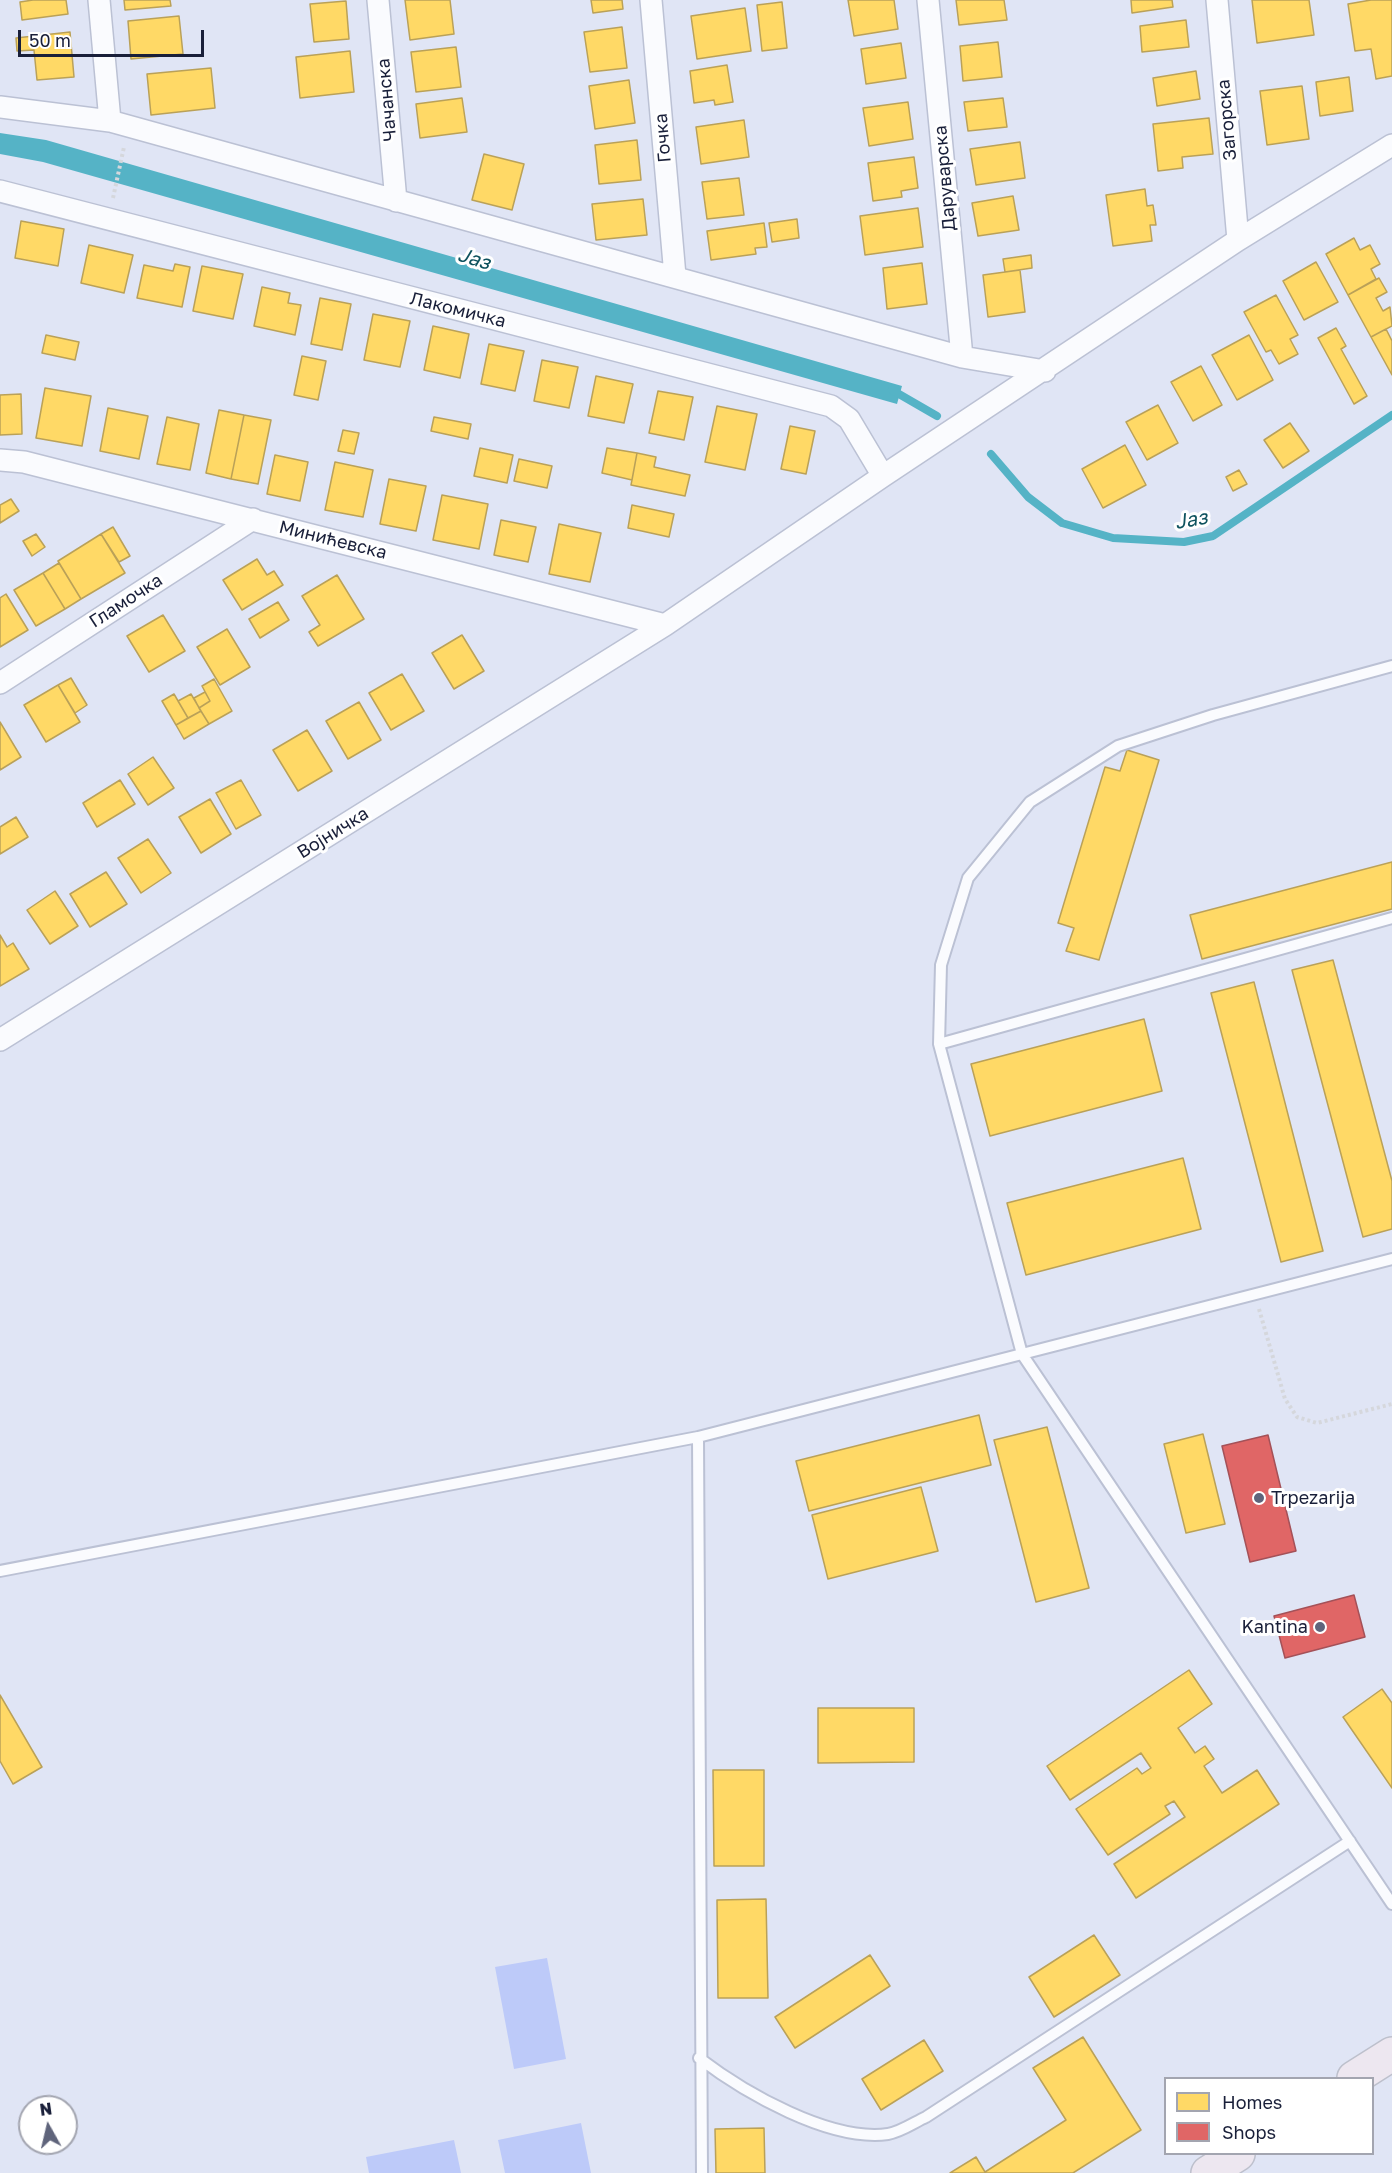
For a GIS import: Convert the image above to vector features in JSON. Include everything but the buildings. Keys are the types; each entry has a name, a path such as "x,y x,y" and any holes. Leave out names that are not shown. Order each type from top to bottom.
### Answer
{"main road":[{"path":"1357,2077 1392,2054"},
{"path":"1208,2173 1236,2155"}],"street":[{"path":"99,0 110,121"},
{"name":"Чачанска","path":"378,0 396,201"},
{"name":"Гочка","path":"651,0 675,276"},
{"name":"Даруварска","path":"928,0 962,357"},
{"name":"Загорска","path":"1217,0 1238,240"},
{"path":"0,107 110,121 962,357 1045,370"},
{"name":"Војничка","path":"0,1040 665,625 883,476 1238,240 1392,145"},
{"name":"Лакомичка","path":"0,191 831,406 849,419 883,476"},
{"name":"Минићевска","path":"0,460 24,462 665,625"},
{"name":"Гламочка","path":"0,683 253,519"}],"lane":[{"path":"1392,666 1213,715 1118,746 1030,802 968,878 941,964 939,1044 1022,1354 1392,1904"},
{"path":"939,1044 1392,918"},
{"path":"0,1571 698,1437 1392,1259"},
{"path":"698,1437 699,2058 702,2173"},
{"path":"699,2058 734,2085 802,2118 862,2135 891,2134 926,2117 1350,1842"}],"path":[{"path":"116,184 121,160"},
{"path":"1255,1294 1285,1399 1297,1417 1317,1423 1392,1404"}],"shaded area":[{"path":"0,133 46,140 902,386 897,404 43,162 0,154"},
{"path":"547,1958 566,2059 514,2069 495,1967"},
{"path":"581,2123 591,2173 505,2173 498,2140"},
{"path":"454,2140 461,2173 369,2173 366,2157"}],"waterway":[{"name":"Јаз","path":"892,390 937,416"},
{"name":"Јаз","path":"991,454 1028,497 1062,523 1113,538 1184,542 1213,536 1392,415"}],"place":[{"name":"Trpezarija","path":"1259,1498"},
{"name":"Kantina","path":"1320,1627"}]}
